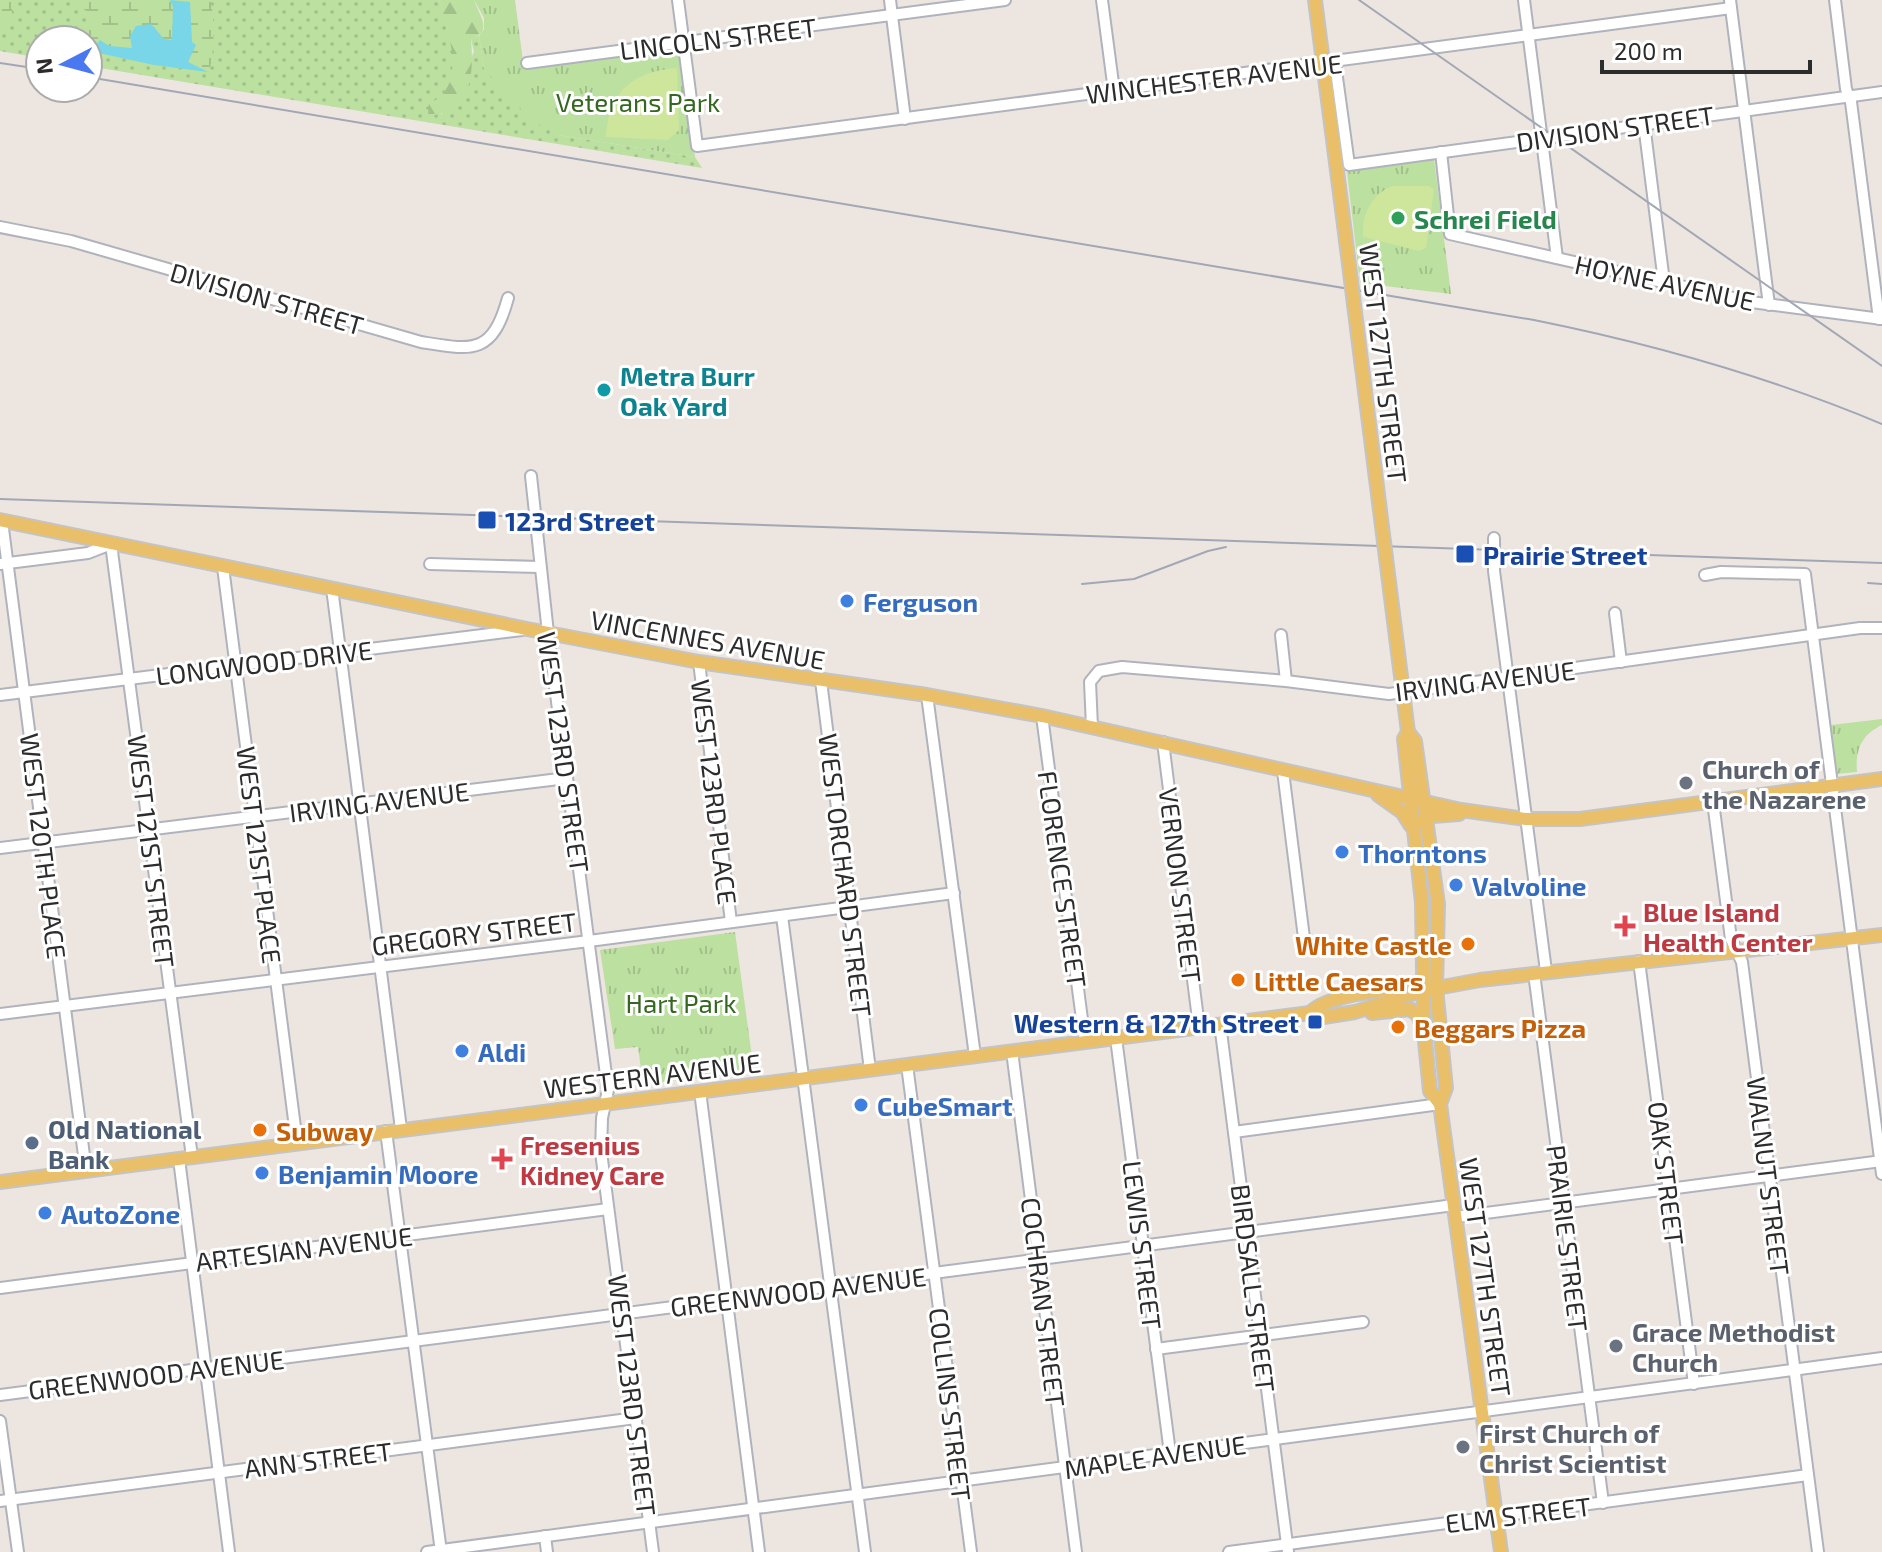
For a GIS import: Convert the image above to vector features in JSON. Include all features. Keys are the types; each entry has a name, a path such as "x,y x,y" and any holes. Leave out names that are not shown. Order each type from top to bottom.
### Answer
{"main road":[{"name":"WEST 127TH STREET","path":"1315,0 1329,63 1344,225 1408,732 1415,741 1413,828 1422,903 1421,991 1430,1091 1440,1104"},
{"name":"VINCENNES AVENUE","path":"1,521 699,662 927,695 1042,716 1416,800"},
{"path":"1416,800 1526,819 1580,819 1882,779"},
{"path":"1369,790 1402,812 1413,828 1433,816 1478,812"},
{"name":"WEST 127TH STREET","path":"1416,800 1425,819 1438,904 1436,988 1446,1088 1440,1104 1501,1552"},
{"name":"WESTERN AVENUE","path":"0,1182 1220,1024 1310,1013 1317,1018 1355,1012 1421,991 1540,972 1882,935"},
{"name":"WESTERN AVENUE","path":"1310,1013 1316,1005 1400,987 1421,991"},
{"path":"1355,1012 1365,1014 1410,1009 1418,1015 1424,1031"}],"street":[{"path":"678,0 684,43"},
{"path":"890,0 905,119"},
{"name":"LINCOLN STREET","path":"527,63 1005,0"},
{"path":"1102,0 1114,91"},
{"path":"1524,0 1557,258"},
{"path":"1835,0 1880,319"},
{"path":"1731,4 1769,305"},
{"name":"WINCHESTER AVENUE","path":"684,43 697,146 1329,63 1731,4"},
{"name":"DIVISION STREET","path":"1329,63 1349,165 1882,92"},
{"path":"1644,124 1664,282"},
{"name":"HOYNE AVENUE","path":"1441,152 1450,234 1769,305 1880,319"},
{"name":"DIVISION STREET","path":"0,227 71,241 421,342 458,348 478,347 491,337 508,298"},
{"name":"WEST 123RD STREET","path":"531,476 548,633 608,1090 601,1152 653,1552"},
{"name":"WEST 120TH PLACE","path":"1,521 4,564 24,692 86,1171"},
{"name":"PRAIRIE STREET","path":"1494,538 1494,571 1526,819 1564,1203 1603,1503"},
{"path":"4,564 88,553 111,544"},
{"name":"WEST 121ST STREET","path":"111,544 170,993 193,1263 229,1552"},
{"path":"430,564 540,567"},
{"name":"WEST 121ST PLACE","path":"223,567 297,1143"},
{"path":"1705,575 1721,572 1805,574 1882,1174"},
{"path":"332,588 401,1129"},
{"path":"1615,613 1621,662"},
{"name":"IRVING AVENUE","path":"1092,727 1090,682 1095,673 1106,669 1131,667 1389,694 1882,628"},
{"name":"LONGWOOD DRIVE","path":"0,695 527,629"},
{"path":"1281,635 1286,681"},
{"name":"WEST 123RD PLACE","path":"699,662 731,922"},
{"name":"WEST ORCHARD STREET","path":"821,681 870,1070"},
{"path":"927,695 975,1056"},
{"name":"FLORENCE STREET","path":"1042,716 1085,1042"},
{"name":"VERNON STREET","path":"1163,742 1199,1027"},
{"path":"1283,771 1304,938"},
{"name":"IRVING AVENUE","path":"0,848 567,778"},
{"name":"WALNUT STREET","path":"1713,802 1731,939 1742,962 1818,1552"},
{"name":"GREGORY STREET","path":"0,1014 954,893"},
{"path":"782,916 865,1552"},
{"name":"OAK STREET","path":"1639,961 1694,1384"},
{"name":"BIRDSALL STREET","path":"1220,1024 1288,1548"},
{"name":"LEWIS STREET","path":"1116,1038 1170,1453"},
{"name":"COCHRAN STREET","path":"1012,1051 1076,1552"},
{"name":"COLLINS STREET","path":"907,1065 971,1552"},
{"path":"700,1091 759,1552"},
{"path":"1234,1132 1440,1104"},
{"path":"386,1131 441,1551"},
{"name":"GREENWOOD AVENUE","path":"0,1395 1247,1232 1564,1203 1881,1161"},
{"name":"ARTESIAN AVENUE","path":"0,1288 608,1209"},
{"path":"1156,1349 1363,1322"},
{"name":"MAPLE AVENUE","path":"427,1552 1882,1358"},
{"name":"ANN STREET","path":"5,1500 636,1418"},
{"path":"0,1421 5,1500 18,1552"},
{"name":"ELM STREET","path":"1229,1552 1288,1548 1808,1475"},
{"path":"545,1536 547,1552"}],"green space":[{"path":"0,0 439,0 453,59 452,78 443,99 441,115 474,52 471,39 479,36 484,69 558,135 695,157 702,168 104,69 104,24 24,24 24,55 0,51"},
{"path":"0,0 12,0 12,21 0,26"},
{"path":"82,0 170,0 173,7 172,39 169,41 162,37 154,26 132,48 109,46 104,43 104,24 89,24 90,13 80,7"},
{"path":"189,0 210,0 212,6 213,48 208,72 188,62 193,48"},
{"path":"439,0 474,0 483,28 478,36 471,39 472,66 462,99 443,113 428,116 429,104 449,84 452,71 450,42"},
{"name":"Veterans Park","path":"474,0 515,0 524,69 680,47 695,157 558,135 530,120 484,69 479,36 484,29 484,18"},
{"path":"677,68 679,130 668,140 606,137 612,107 626,86 648,74"},
{"name":"Schrei Field","path":"1434,159 1451,294 1360,283 1347,172"},
{"name":"Schrei Field","path":"1393,186 1429,186 1434,189 1426,248 1419,251 1363,237 1369,206 1379,194"},
{"path":"1882,719 1882,725 1869,733 1861,744 1857,772 1836,774 1831,725"},
{"name":"Hart Park","path":"735,932 754,1072 643,1084 638,1047 615,1049 600,950"}],"water":[{"path":"170,0 190,2 192,42 196,45 188,62 208,72 104,54 104,43 132,48 130,36 136,26 151,24 164,39 172,40 173,7"}],"railway":[{"path":"1359,0 1882,366"},
{"path":"0,63 24,67"},
{"path":"104,80 1534,320 1711,363 1797,391 1882,424"},
{"path":"0,499 1882,563"},
{"path":"1082,584 1134,579 1226,547"},
{"path":"1868,583 1882,584"}],"place":[{"name":"Schrei Field","path":"1398,218"},
{"name":"Metra Burr Oak Yard","path":"604,390"},
{"name":"123rd Street","path":"487,520"},
{"name":"Prairie Street","path":"1465,554"},
{"name":"Ferguson","path":"847,601"},
{"name":"Church of the Nazarene","path":"1686,783"},
{"name":"Thorntons","path":"1342,852"},
{"name":"Valvoline","path":"1456,885"},
{"name":"Blue Island Health Center","path":"1625,926"},
{"name":"White Castle","path":"1468,944"},
{"name":"Little Caesars","path":"1238,980"},
{"name":"Western & 127th Street","path":"1315,1022"},
{"name":"Beggars Pizza","path":"1398,1027"},
{"name":"Aldi","path":"462,1051"},
{"name":"CubeSmart","path":"861,1105"},
{"name":"Subway","path":"260,1130"},
{"name":"Old National Bank","path":"32,1143"},
{"name":"Fresenius Kidney Care","path":"502,1159"},
{"name":"Benjamin Moore","path":"262,1173"},
{"name":"AutoZone","path":"45,1213"},
{"name":"Grace Methodist Church","path":"1616,1346"},
{"name":"First Church of Christ Scientist","path":"1463,1447"}]}
